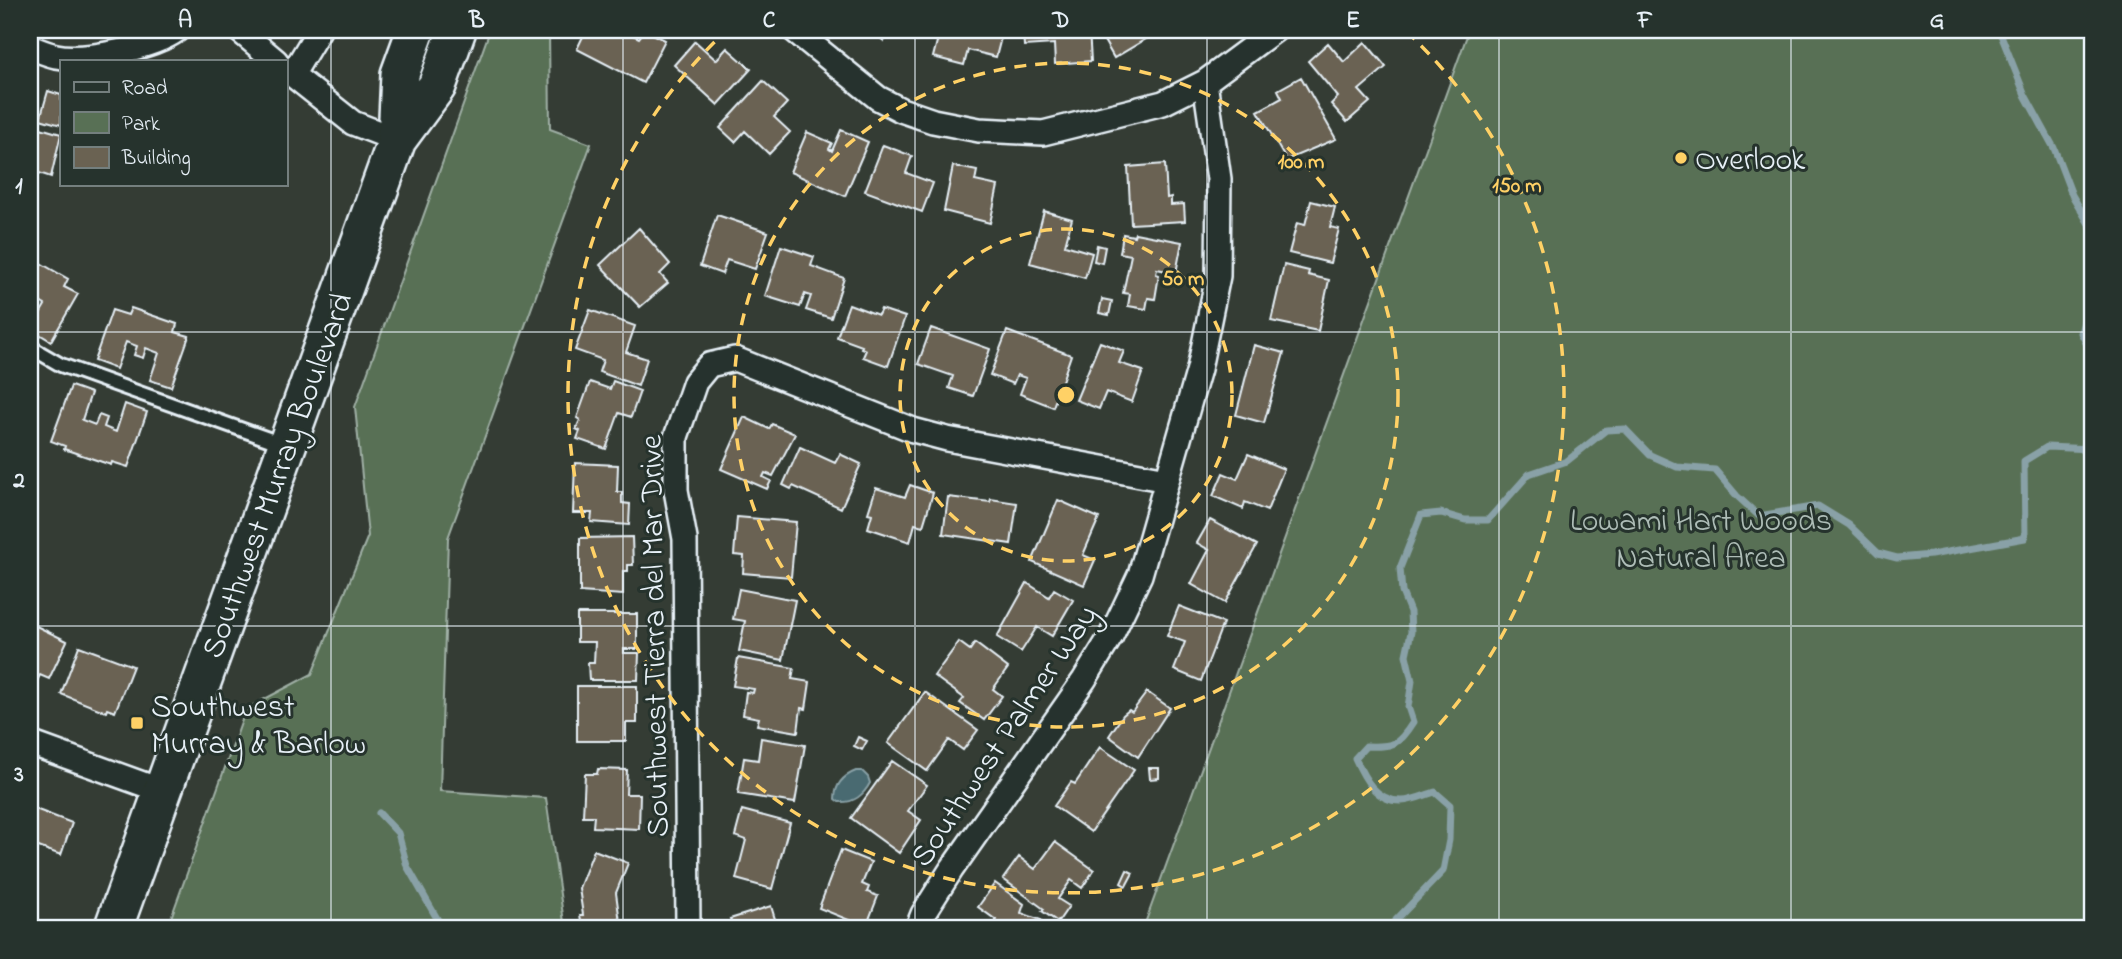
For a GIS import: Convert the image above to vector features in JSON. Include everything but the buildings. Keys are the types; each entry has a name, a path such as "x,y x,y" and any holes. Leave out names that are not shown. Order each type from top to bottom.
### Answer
{"main road":[{"name":"Southwest Murray Boulevard","path":"397,139 400,74 416,30"},
{"name":"Southwest Murray Boulevard","path":"113,929 397,139 437,86 457,30"}],"street":[{"path":"30,47 57,56 109,54 168,36 177,30"},
{"path":"239,30 275,60"},
{"path":"287,65 318,30"},
{"path":"794,30 878,98 901,110 933,121 979,130 1043,133 1163,103 1205,82 1275,30"},
{"path":"287,70 353,122 397,139"},
{"name":"Southwest Palmer Way","path":"917,929 923,914 951,870 1084,680 1111,636 1140,575 1199,369 1218,276 1219,179 1205,82"},
{"name":"Southwest Tierra del Mar Drive","path":"688,929 685,539 676,490 676,437 695,382 709,365 735,359 913,430 947,439 1167,480"},
{"path":"30,743 162,791"}],"lane":[{"path":"30,347 61,365 285,445"}],"green space":[{"path":"490,30 549,30 550,129 591,144 448,538 440,791 546,798 565,929 167,929 246,709 312,674 368,536 355,407"},
{"name":"Lowami Hart Woods Natural Area","path":"1469,30 2092,30 2092,929 1143,929"}],"water":[{"path":"862,771 870,783 858,798 839,802 835,799 838,785 847,775"}],"waterway":[{"path":"1999,30 2025,95 2054,148 2072,195 2092,229"},
{"path":"2092,291 2081,333 2092,354"},
{"path":"2083,450 2092,426"},
{"path":"1393,929 1396,920 1443,871 1449,840 1450,805 1435,792 1406,801 1385,798 1367,781 1355,758 1366,746 1389,745 1399,740 1413,722 1408,707 1412,681 1406,655 1411,632 1410,612 1402,592 1400,568 1421,515 1441,513 1465,520 1488,520 1529,474 1567,461 1606,430 1625,429 1650,455 1677,467 1715,470 1759,516 1818,506 1849,525 1878,553 1897,558 1931,555 2025,538 2024,461 2047,447 2092,449"},
{"path":"379,813 398,833 407,866 443,929"}],"place":[{"name":"Overlook","path":"1681,158"},
{"name":"Southwest Murray & Barlow","path":"137,723"}]}
